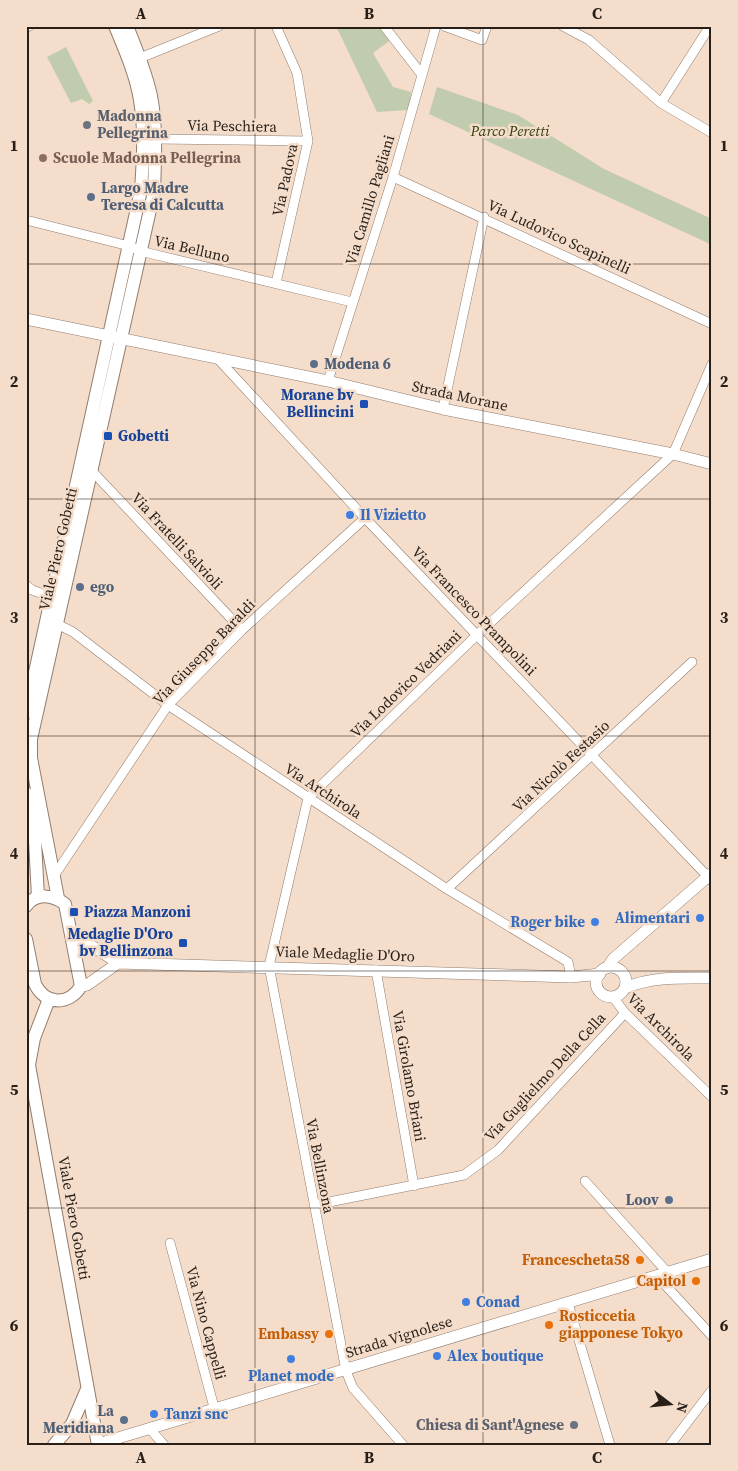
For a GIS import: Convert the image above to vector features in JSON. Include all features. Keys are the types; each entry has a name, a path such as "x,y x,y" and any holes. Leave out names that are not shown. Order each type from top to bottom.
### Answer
{"main road":[{"path":"115,26 134,60"},
{"path":"127,26 134,60"},
{"name":"Viale Piero Gobetti","path":"81,986 65,904 58,898 31,758 31,749 35,716 57,624 86,470 135,248 141,190 150,139 140,99 134,60"},
{"name":"Viale Piero Gobetti","path":"26,712 51,597 86,470"},
{"path":"26,792 35,841 38,897"},
{"path":"26,906 38,897 58,898"},
{"path":"26,939 34,984 42,996 56,1001 68,999 81,986"},
{"name":"Viale Piero Gobetti","path":"49,999 34,1038 29,1065 88,1386 97,1445"},
{"path":"54,1445 72,1424 88,1386"}],"street":[{"path":"134,60 219,26"},
{"name":"Via Padova","path":"276,26 297,73 308,141 276,283"},
{"path":"384,26 422,75"},
{"name":"Via Camillo Pagliani","path":"328,381 393,178 436,26"},
{"path":"444,26 482,40 487,26"},
{"path":"563,26 589,40 661,103 712,133"},
{"path":"661,103 710,26"},
{"name":"Via Peschiera","path":"150,139 308,141"},
{"name":"Via Ludovico Scapinelli","path":"393,178 712,324"},
{"path":"443,409 484,218"},
{"name":"Via Belluno","path":"26,220 352,302"},
{"name":"Strada Morane","path":"26,319 328,381 443,409 673,454 712,464"},
{"name":"Via Francesco Prampolini","path":"218,359 365,518 710,877"},
{"path":"673,454 712,364"},
{"name":"Via Lodovico Vedriani","path":"308,798 478,634 673,454"},
{"name":"Via Fratelli Salvioli","path":"86,470 242,630"},
{"name":"Via Giuseppe Baraldi","path":"54,876 168,705 242,630 365,518"},
{"path":"26,585 51,597"},
{"name":"Via Archirola","path":"57,624 73,632 168,705 308,798 448,889 568,962 571,977"},
{"name":"Via Nicolò Festasio","path":"448,889 692,662"},
{"path":"269,966 308,798"},
{"path":"632,943 623,963 624,979 618,996 606,996 598,989 596,981 612,959 710,877"},
{"path":"72,933 118,963 87,985 81,986"},
{"name":"Viale Medaglie D'Oro","path":"118,963 269,966 571,977 603,971"},
{"name":"Via Bellinzona","path":"269,966 346,1371 353,1388 403,1445"},
{"path":"603,971 617,968 624,979"},
{"name":"Via Girolamo Briani","path":"376,970 414,1186"},
{"name":"Viale Medaglie D'Oro","path":"571,977 598,989"},
{"path":"624,979 640,981 712,978"},
{"name":"Via Archirola","path":"613,997 625,1013 712,1097"},
{"name":"Via Guglielmo Della Cella","path":"314,1205 464,1175 498,1150 625,1013"},
{"path":"585,1181 668,1273"},
{"name":"Via Nino Cappelli","path":"170,1243 215,1411"},
{"name":"Strada Vignolese","path":"97,1445 215,1411 712,1259"},
{"path":"657,1276 712,1336"},
{"path":"568,1303 610,1445"},
{"path":"670,1445 712,1390"},
{"path":"150,1429 164,1445"}],"green space":[{"path":"336,26 384,26 392,39 373,53 393,87 411,92 409,110 377,112"},
{"path":"66,47 93,101 89,104 82,99 71,103 47,57"},
{"name":"Parco Peretti","path":"437,87 518,115 604,169 712,219 712,245 429,114"}],"place":[{"name":"Madonna Pellegrina","path":"87,125"},
{"name":"Scuole Madonna Pellegrina","path":"43,158"},
{"name":"Largo Madre Teresa di Calcutta","path":"91,197"},
{"name":"Modena 6","path":"314,364"},
{"name":"Morane bv Bellincini","path":"364,404"},
{"name":"Gobetti","path":"108,436"},
{"name":"Il Vizietto","path":"350,515"},
{"name":"ego","path":"80,587"},
{"name":"Piazza Manzoni","path":"74,912"},
{"name":"Alimentari","path":"700,918"},
{"name":"Roger bike","path":"595,922"},
{"name":"Medaglie D'Oro bv Bellinzona","path":"183,943"},
{"name":"Loov","path":"669,1200"},
{"name":"Francescheta58","path":"640,1260"},
{"name":"Capitol","path":"696,1281"},
{"name":"Conad","path":"466,1302"},
{"name":"Rosticcetia giapponese Tokyo","path":"549,1325"},
{"name":"Embassy","path":"329,1334"},
{"name":"Alex boutique","path":"437,1356"},
{"name":"Planet mode","path":"291,1359"},
{"name":"Tanzi snc","path":"154,1414"},
{"name":"La Meridiana","path":"124,1420"},
{"name":"Chiesa di Sant'Agnese","path":"574,1425"}]}
